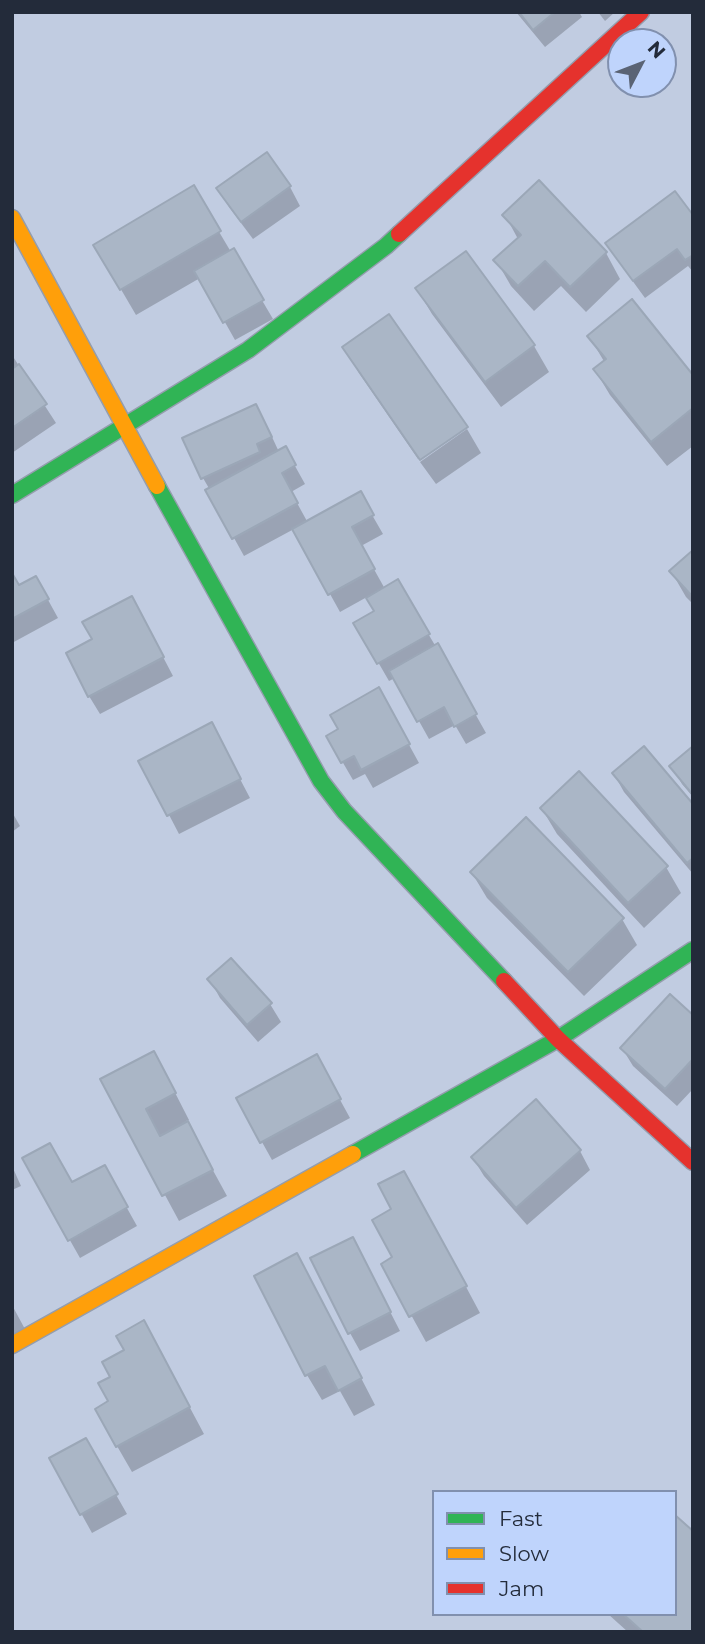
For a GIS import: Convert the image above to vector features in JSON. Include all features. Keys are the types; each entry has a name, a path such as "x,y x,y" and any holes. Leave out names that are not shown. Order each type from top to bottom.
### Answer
{"street":[{"path":"12,495 248,350 386,246 641,12"},
{"path":"12,218 321,781 344,811 558,1039 693,1162"},
{"path":"12,1345 558,1039 693,950"}],"building":[{"path":"519,12 555,12 533,30"},
{"path":"267,152 291,186 241,222 216,188"},
{"path":"539,180 607,252 570,287 545,261 518,286 493,260 521,235 502,215"},
{"path":"194,185 221,231 120,290 93,245"},
{"path":"675,191 693,215 693,255 685,260 677,249 633,281 605,243"},
{"path":"234,248 264,300 223,323 194,271"},
{"path":"466,251 535,345 485,382 415,288"},
{"path":"632,299 693,375 693,408 651,442 593,369 606,359 587,336"},
{"path":"389,314 468,427 420,460 342,347"},
{"path":"19,364 47,404 12,428 12,369"},
{"path":"256,404 272,437 257,444 260,452 201,479 182,438"},
{"path":"286,446 296,465 282,473 298,503 232,539 205,490"},
{"path":"361,491 374,515 352,527 375,569 328,595 292,529"},
{"path":"693,550 693,597 669,571"},
{"path":"12,573 19,585 36,576 49,599 12,619"},
{"path":"398,579 430,634 377,664 353,623 374,611 366,598"},
{"path":"132,596 164,657 88,697 66,653 92,639 82,622"},
{"path":"438,643 477,714 454,727 444,707 417,722 389,671"},
{"path":"379,687 410,744 361,770 354,756 341,763 326,736 338,729 330,715"},
{"path":"212,722 241,779 167,816 138,761"},
{"path":"644,746 693,804 693,858 687,863 612,773"},
{"path":"693,746 693,795 669,766"},
{"path":"579,771 668,866 628,903 540,808"},
{"path":"526,817 624,918 568,972 470,872"},
{"path":"231,958 272,1003 247,1025 207,979"},
{"path":"670,994 693,1015 693,1059 665,1089 620,1048"},
{"path":"154,1051 176,1093 146,1109 160,1136 188,1121 213,1170 162,1196 100,1079"},
{"path":"317,1054 341,1099 260,1143 236,1098"},
{"path":"536,1099 581,1150 516,1208 471,1157"},
{"path":"50,1143 72,1182 105,1165 128,1207 68,1241 22,1158"},
{"path":"404,1171 467,1286 409,1317 381,1264 392,1257 372,1220 391,1209 378,1184"},
{"path":"353,1237 391,1312 348,1334 310,1258"},
{"path":"297,1253 362,1378 338,1391 325,1366 305,1376 254,1276"},
{"path":"144,1320 190,1407 116,1447 95,1409 108,1401 98,1383 110,1377 102,1362 124,1350 116,1336"},
{"path":"86,1438 118,1494 80,1515 49,1458"},
{"path":"677,1517 693,1531 693,1632 643,1632 625,1616 677,1616"}],"traffic: fast":[{"path":"12,495 248,350 399,234"},
{"path":"157,486 321,781 344,811 504,981"},
{"path":"353,1154 558,1039 693,950"}],"traffic: slow":[{"path":"12,218 157,486"},
{"path":"12,1345 353,1154"}],"traffic: jam":[{"path":"399,234 641,12"},
{"path":"504,981 558,1039 693,1162"}]}
